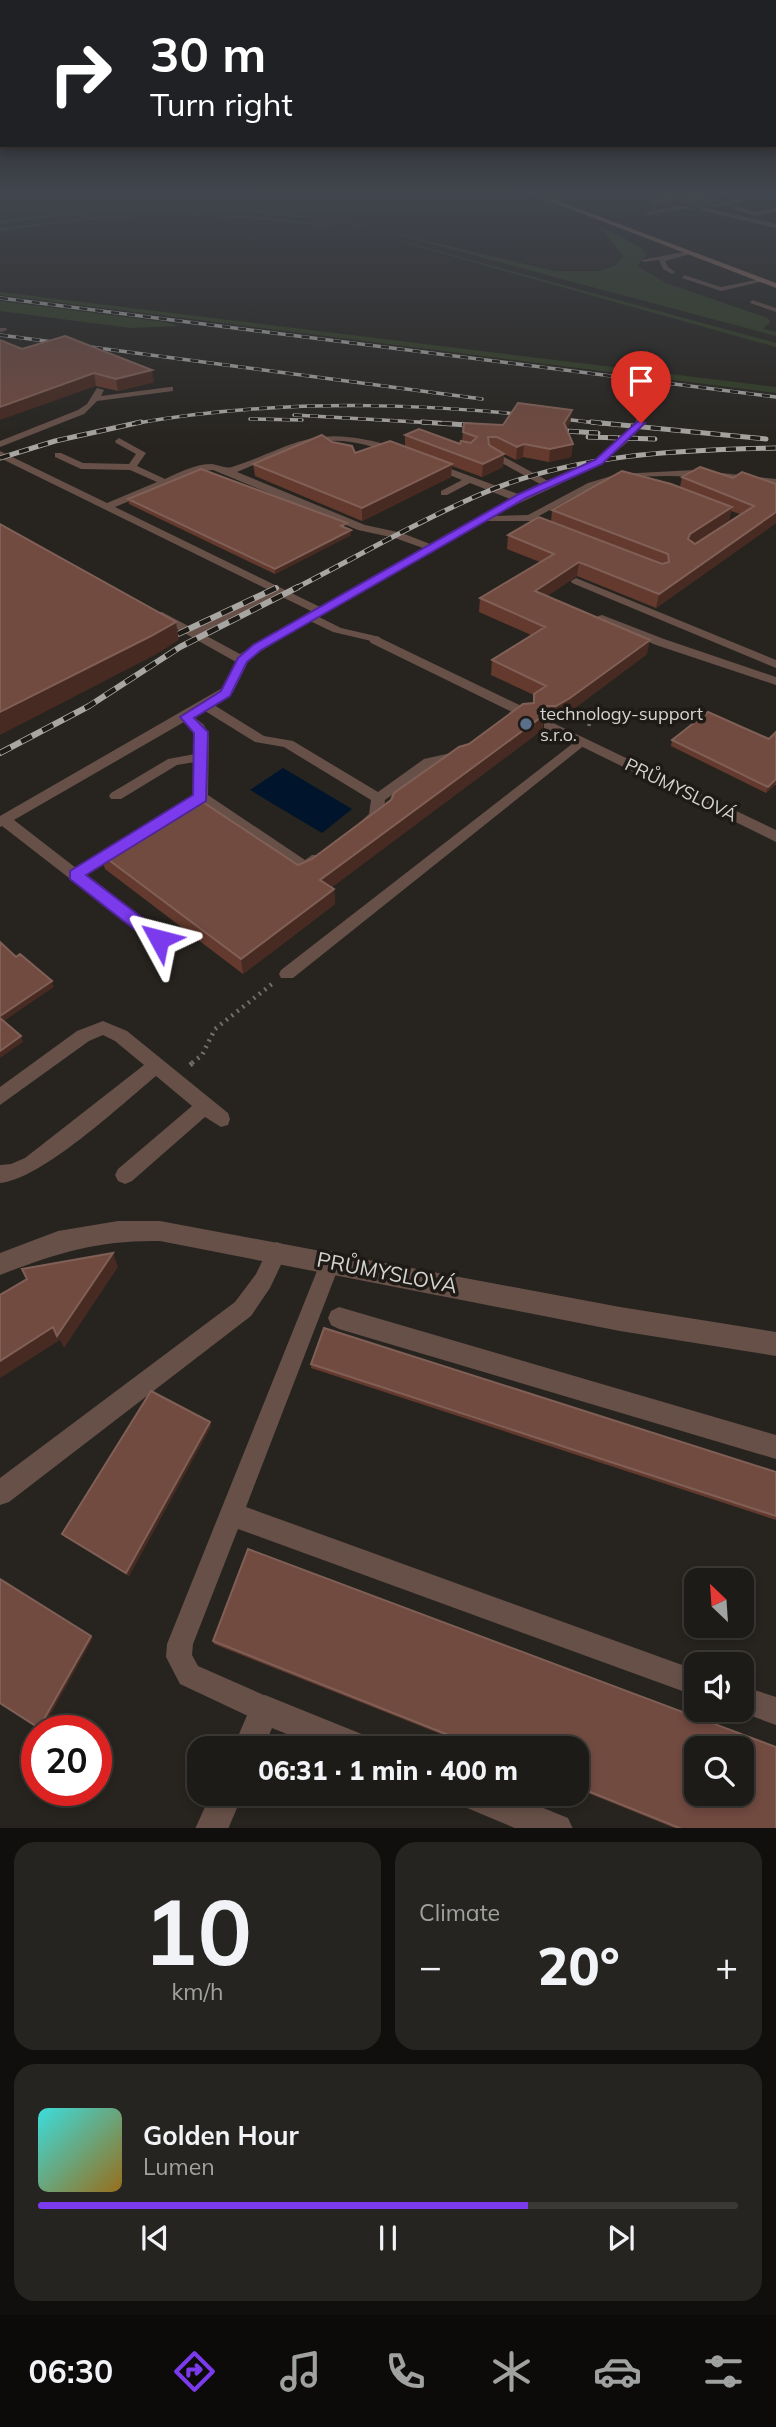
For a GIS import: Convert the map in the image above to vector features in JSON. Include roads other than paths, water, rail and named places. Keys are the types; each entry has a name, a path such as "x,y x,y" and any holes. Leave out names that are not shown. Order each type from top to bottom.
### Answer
{"main road":[{"path":"746,277 776,289"}],"street":[{"path":"376,640 519,714"},
{"name":"PRŮMYSLOVÁ","path":"549,725 776,837"},
{"name":"PRŮMYSLOVÁ","path":"0,1264 50,1244 88,1233 120,1229 160,1230 620,1319 776,1344"},
{"path":"253,1736 265,1710 329,1736"},
{"path":"211,1828 222,1806"},
{"path":"500,1806 554,1828"}],"lane":[{"path":"685,277 721,289 758,282"},
{"path":"752,302 776,310"},
{"path":"95,399 170,389"},
{"path":"0,444 81,412 100,390"},
{"path":"159,939 2,821 206,706 229,689 242,660 257,647 518,498 602,460 638,427 642,416"},
{"path":"229,472 315,438 338,435 361,439 411,457"},
{"path":"335,450 361,439"},
{"path":"119,441 141,453 132,467"},
{"path":"368,457 399,443"},
{"path":"492,454 547,484"},
{"path":"58,455 81,466 132,467 165,482"},
{"path":"3,459 280,591 337,630 376,640"},
{"path":"423,461 518,498"},
{"path":"106,507 204,467 229,472 353,525 398,535 431,548"},
{"path":"485,519 530,518 600,481 627,476 695,472 776,482"},
{"path":"627,476 664,489"},
{"path":"444,493 471,479"},
{"path":"530,518 537,524 565,535"},
{"path":"576,581 776,664"},
{"path":"194,634 280,591"},
{"path":"151,611 242,660"},
{"path":"602,618 669,646 776,681"},
{"path":"206,706 260,739 288,744 377,797"},
{"path":"186,717 201,732 201,797"},
{"path":"287,974 581,741"},
{"path":"377,797 429,762 461,754 471,747"},
{"path":"116,796 173,762 201,757"},
{"path":"166,818 201,797"},
{"path":"201,797 306,868 326,853"},
{"path":"356,831 376,816 377,797"},
{"path":"76,875 132,839"},
{"path":"0,1097 83,1036 103,1028 121,1036 221,1119"},
{"path":"0,1174 13,1173 32,1164 156,1066"},
{"path":"125,1175 204,1106"},
{"path":"0,1493 243,1309 263,1281 277,1252"},
{"path":"265,1710 188,1675 179,1657 180,1644 331,1261"},
{"path":"339,1318 776,1447"},
{"path":"231,1514 684,1679"},
{"path":"754,1703 776,1711"}],"water":[{"path":"283,768 352,809 322,833 250,790"}],"railway":[{"path":"0,298 776,397"},
{"path":"0,335 482,399"},
{"path":"132,424 191,415 309,406 427,407 604,424"},
{"path":"294,415 452,424"},
{"path":"250,419 302,420"},
{"path":"0,458 55,441 141,422"},
{"path":"422,422 452,424"},
{"path":"591,422 766,439"},
{"path":"452,424 482,426"},
{"path":"549,430 598,433"},
{"path":"588,437 655,439"},
{"path":"294,589 409,528 514,481 550,471 625,457 701,450 776,448"},
{"path":"0,753 89,706 180,647 298,587"},
{"path":"178,634 276,588"}],"place":[{"name":"technology-support s.r.o.","path":"526,724"}]}
